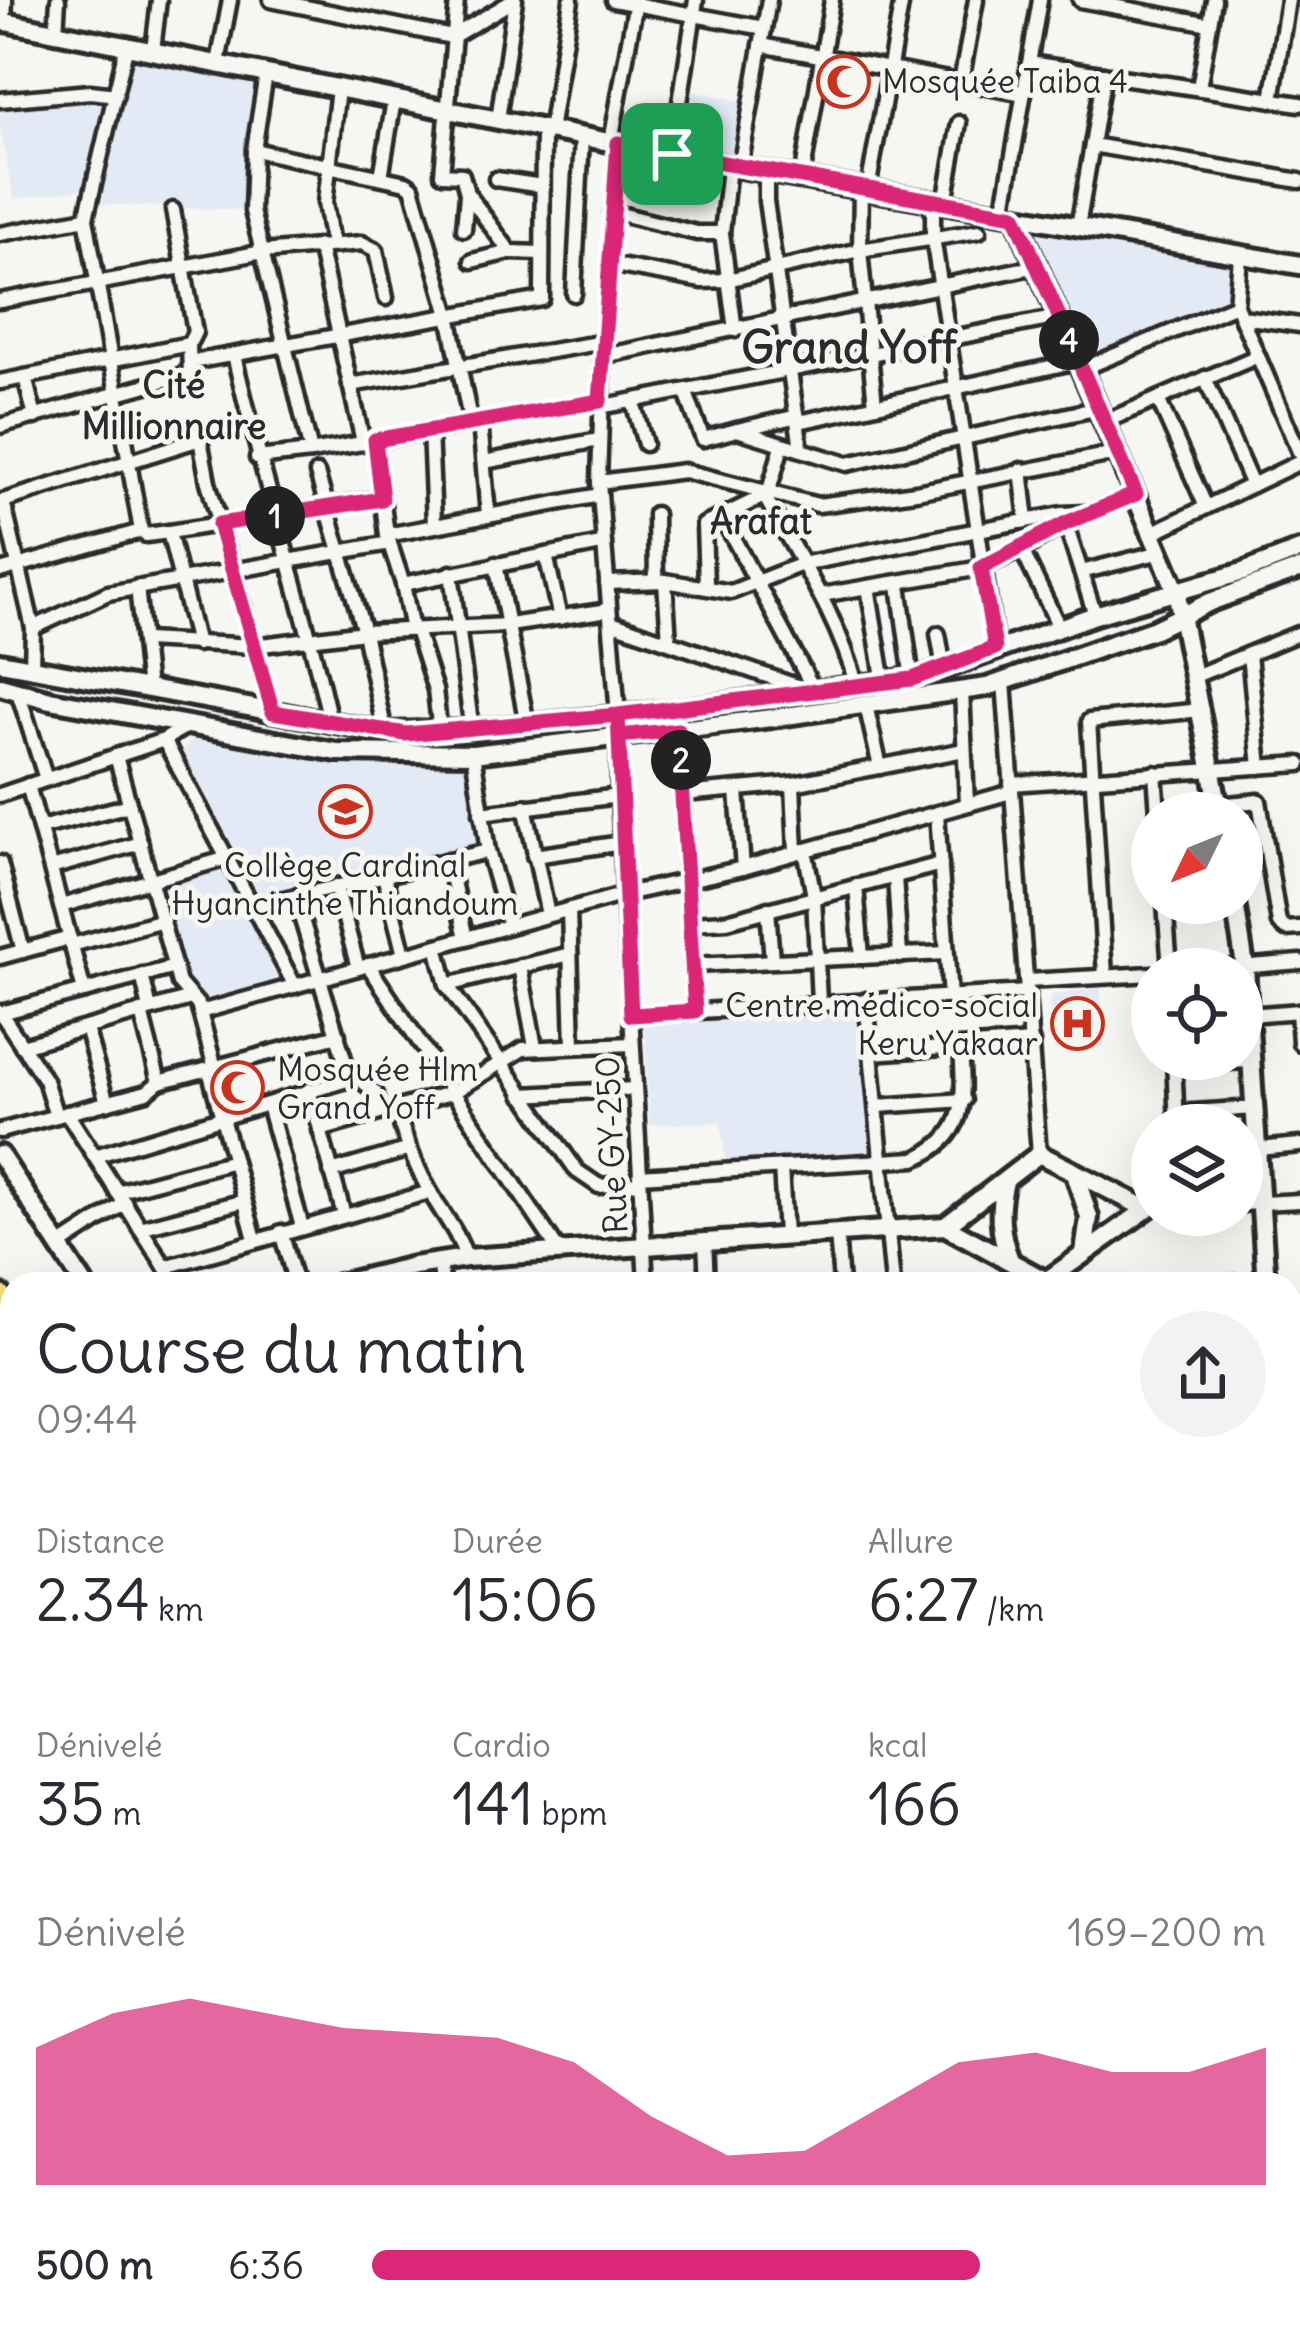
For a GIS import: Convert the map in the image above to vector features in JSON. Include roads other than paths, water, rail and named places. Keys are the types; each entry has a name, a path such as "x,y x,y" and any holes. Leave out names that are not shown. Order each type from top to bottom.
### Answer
{"street":[{"path":"4,0 2,22 734,167 1300,265"},
{"path":"56,32 58,0"},
{"path":"153,50 159,0"},
{"path":"218,63 230,0"},
{"path":"271,0 347,8 452,37 515,0"},
{"path":"457,0 442,174 462,176 467,193 510,252"},
{"path":"498,120 515,0"},
{"path":"192,362 542,298 547,130 572,0"},
{"path":"614,0 694,7 764,28"},
{"path":"735,330 722,233 770,0"},
{"path":"802,178 832,0"},
{"path":"874,405 860,250 864,189 902,0"},
{"path":"961,82 976,0"},
{"path":"1040,0 1009,214 1037,266 1176,590 1216,792"},
{"path":"1080,0 1210,24"},
{"path":"1198,88 1214,0"},
{"path":"1272,100 1288,0"},
{"name":"Rue GY-250","path":"636,2 615,142 598,440 618,715 645,1272"},
{"path":"672,154 694,7"},
{"path":"127,44 86,218 141,531 146,535 169,532 382,499"},
{"path":"761,45 1024,94"},
{"path":"1029,63 1300,104"},
{"path":"266,74 254,150 252,211 311,452"},
{"path":"1078,227 1104,74"},
{"path":"338,88 325,203 338,335 369,441 388,539 436,690 440,733"},
{"path":"0,100 90,92 116,95"},
{"path":"381,177 394,100"},
{"path":"959,123 933,237 995,648"},
{"path":"574,294 582,137"},
{"path":"1092,145 1300,181"},
{"path":"254,150 406,182 414,192 476,423 488,515"},
{"path":"766,172 766,201 801,449"},
{"path":"496,178 542,186"},
{"path":"464,229 467,193"},
{"path":"0,426 188,375 189,344 195,332 172,210"},
{"path":"612,212 722,233"},
{"path":"0,233 86,218"},
{"path":"609,264 702,281 727,280 860,250 979,231"},
{"path":"0,301 262,252 326,245 372,246 386,298"},
{"path":"472,261 510,252 542,253"},
{"path":"1152,533 1300,458 1239,311 1240,257"},
{"path":"350,385 735,330 1037,266"},
{"path":"686,393 703,439 1080,365 1239,311 1300,325"},
{"path":"257,458 686,393 1059,317"},
{"path":"0,382 189,344"},
{"path":"234,355 257,458 312,639 330,721"},
{"path":"737,430 847,464 1101,415 1158,399 1258,356"},
{"path":"25,377 35,417"},
{"path":"1205,378 1252,485"},
{"path":"1158,399 1206,507"},
{"path":"633,402 645,444"},
{"path":"430,430 434,524"},
{"path":"32,667 33,628 2,502 200,440 273,712"},
{"path":"484,462 598,440"},
{"path":"706,585 703,527 766,495 782,446"},
{"path":"33,628 84,601 137,587 341,552 434,524 684,471 818,505 1118,453"},
{"path":"1022,470 1028,520"},
{"path":"317,473 364,632 385,732"},
{"path":"607,583 660,581 731,592 802,564 1028,520 1064,518 1136,494"},
{"path":"766,495 821,595 850,658 857,687"},
{"path":"655,514 669,641"},
{"path":"722,517 814,692"},
{"path":"821,595 981,568 1022,550 1064,518"},
{"path":"1064,518 1095,615"},
{"path":"0,571 141,531"},
{"path":"169,532 197,644"},
{"path":"403,584 602,544"},
{"path":"1022,550 1060,627"},
{"path":"0,662 385,732 440,733 912,679 1300,550"},
{"path":"1081,572 1160,552"},
{"path":"546,555 560,618"},
{"path":"496,564 527,724"},
{"path":"451,573 472,730"},
{"path":"8,687 50,700 337,752 473,754 866,705 1004,682 1298,575"},
{"path":"899,585 912,679"},
{"path":"137,587 148,689"},
{"path":"868,587 884,683"},
{"path":"145,640 254,646 364,632 610,616 814,692"},
{"path":"1196,676 1300,633"},
{"path":"938,634 944,668"},
{"path":"1249,654 1259,767"},
{"path":"1004,682 1039,1154"},
{"path":"8,687 46,779"},
{"path":"962,690 968,804"},
{"path":"866,705 880,767"},
{"path":"1105,975 1088,721 1202,710"},
{"path":"0,795 164,740 188,725"},
{"path":"678,730 695,1011"},
{"path":"164,740 295,986"},
{"path":"684,794 793,784 964,750"},
{"path":"473,754 488,851 509,926"},
{"path":"116,756 178,983 200,1012 255,1239"},
{"path":"200,1012 625,894 743,868 1011,788 1091,777 1300,764"},
{"path":"1155,772 1156,792"},
{"path":"793,784 800,851 814,896 818,1003"},
{"path":"28,785 84,991"},
{"path":"737,790 743,868"},
{"path":"481,813 619,796"},
{"path":"40,829 130,805"},
{"path":"525,806 548,915"},
{"path":"937,813 950,998"},
{"path":"1263,830 1279,923 1286,929 1300,928"},
{"path":"51,868 141,843"},
{"path":"534,856 622,843"},
{"path":"254,906 488,851"},
{"path":"61,906 228,858"},
{"path":"448,860 466,938"},
{"path":"0,863 4,894 23,951"},
{"path":"691,923 727,921 940,864"},
{"path":"384,875 404,955"},
{"path":"895,876 900,956"},
{"path":"336,886 363,967 454,1092 559,1251"},
{"path":"856,886 862,957"},
{"path":"295,897 350,1078"},
{"path":"569,909 573,1046"},
{"path":"768,909 772,961"},
{"path":"0,957 163,920"},
{"path":"437,946 447,985 522,1096 591,1183 882,1162 927,1153 955,1128 964,1100 961,1048"},
{"path":"693,965 946,953"},
{"path":"447,985 571,954"},
{"path":"1263,965 1300,962"},
{"path":"520,966 535,1047"},
{"path":"168,1272 0,1013 175,967"},
{"path":"631,1015 950,998 1131,974"},
{"path":"142,975 159,1082"},
{"path":"22,1046 190,998"},
{"path":"866,1000 892,1272"},
{"path":"1263,1019 1299,1011 1300,1042"},
{"path":"86,1028 107,1103"},
{"path":"0,1131 147,1092 159,1082 338,1035"},
{"path":"871,1053 1032,1042"},
{"path":"320,1130 454,1092 500,1061 535,1047 632,1043"},
{"path":"94,1156 357,1076 388,1109 430,1192 456,1230 466,1258"},
{"path":"522,1096 635,1089"},
{"path":"309,1090 344,1215"},
{"path":"878,1106 964,1100"},
{"path":"268,1105 302,1227"},
{"path":"1263,1144 1300,1145"},
{"path":"331,1172 410,1149"},
{"path":"1039,1154 1131,1200"},
{"path":"945,1226 1039,1154"},
{"path":"0,1155 76,1272"},
{"path":"59,1246 121,1198 234,1161"},
{"path":"781,1167 784,1235"},
{"path":"1075,1174 1089,1217 1084,1253"},
{"path":"1005,1180 999,1210 1010,1260"},
{"path":"165,1267 430,1192"},
{"path":"140,1228 244,1201"},
{"path":"1263,1203 1300,1201"},
{"path":"1059,1272 1131,1221"},
{"path":"1263,1223 1265,1272"},
{"path":"391,1272 466,1258 945,1226 1030,1272"},
{"path":"280,1232 292,1272"},
{"path":"837,1233 840,1272"},
{"path":"705,1240 706,1272"},
{"path":"438,1261 440,1272"}],"place":[{"name":"Mosquée Taiba 4","path":"843,81"},
{"name":"Collège Cardinal Hyancinthe Thiandoum","path":"345,811"},
{"name":"Centre médico-social Keru Yakaar","path":"1077,1024"},
{"name":"Mosquée Hlm Grand Yoff","path":"238,1088"}],"district":[{"name":"Grand Yoff","path":"849,347"},
{"name":"Cité Millionnaire","path":"174,406"},
{"name":"Arafat","path":"761,521"}]}
